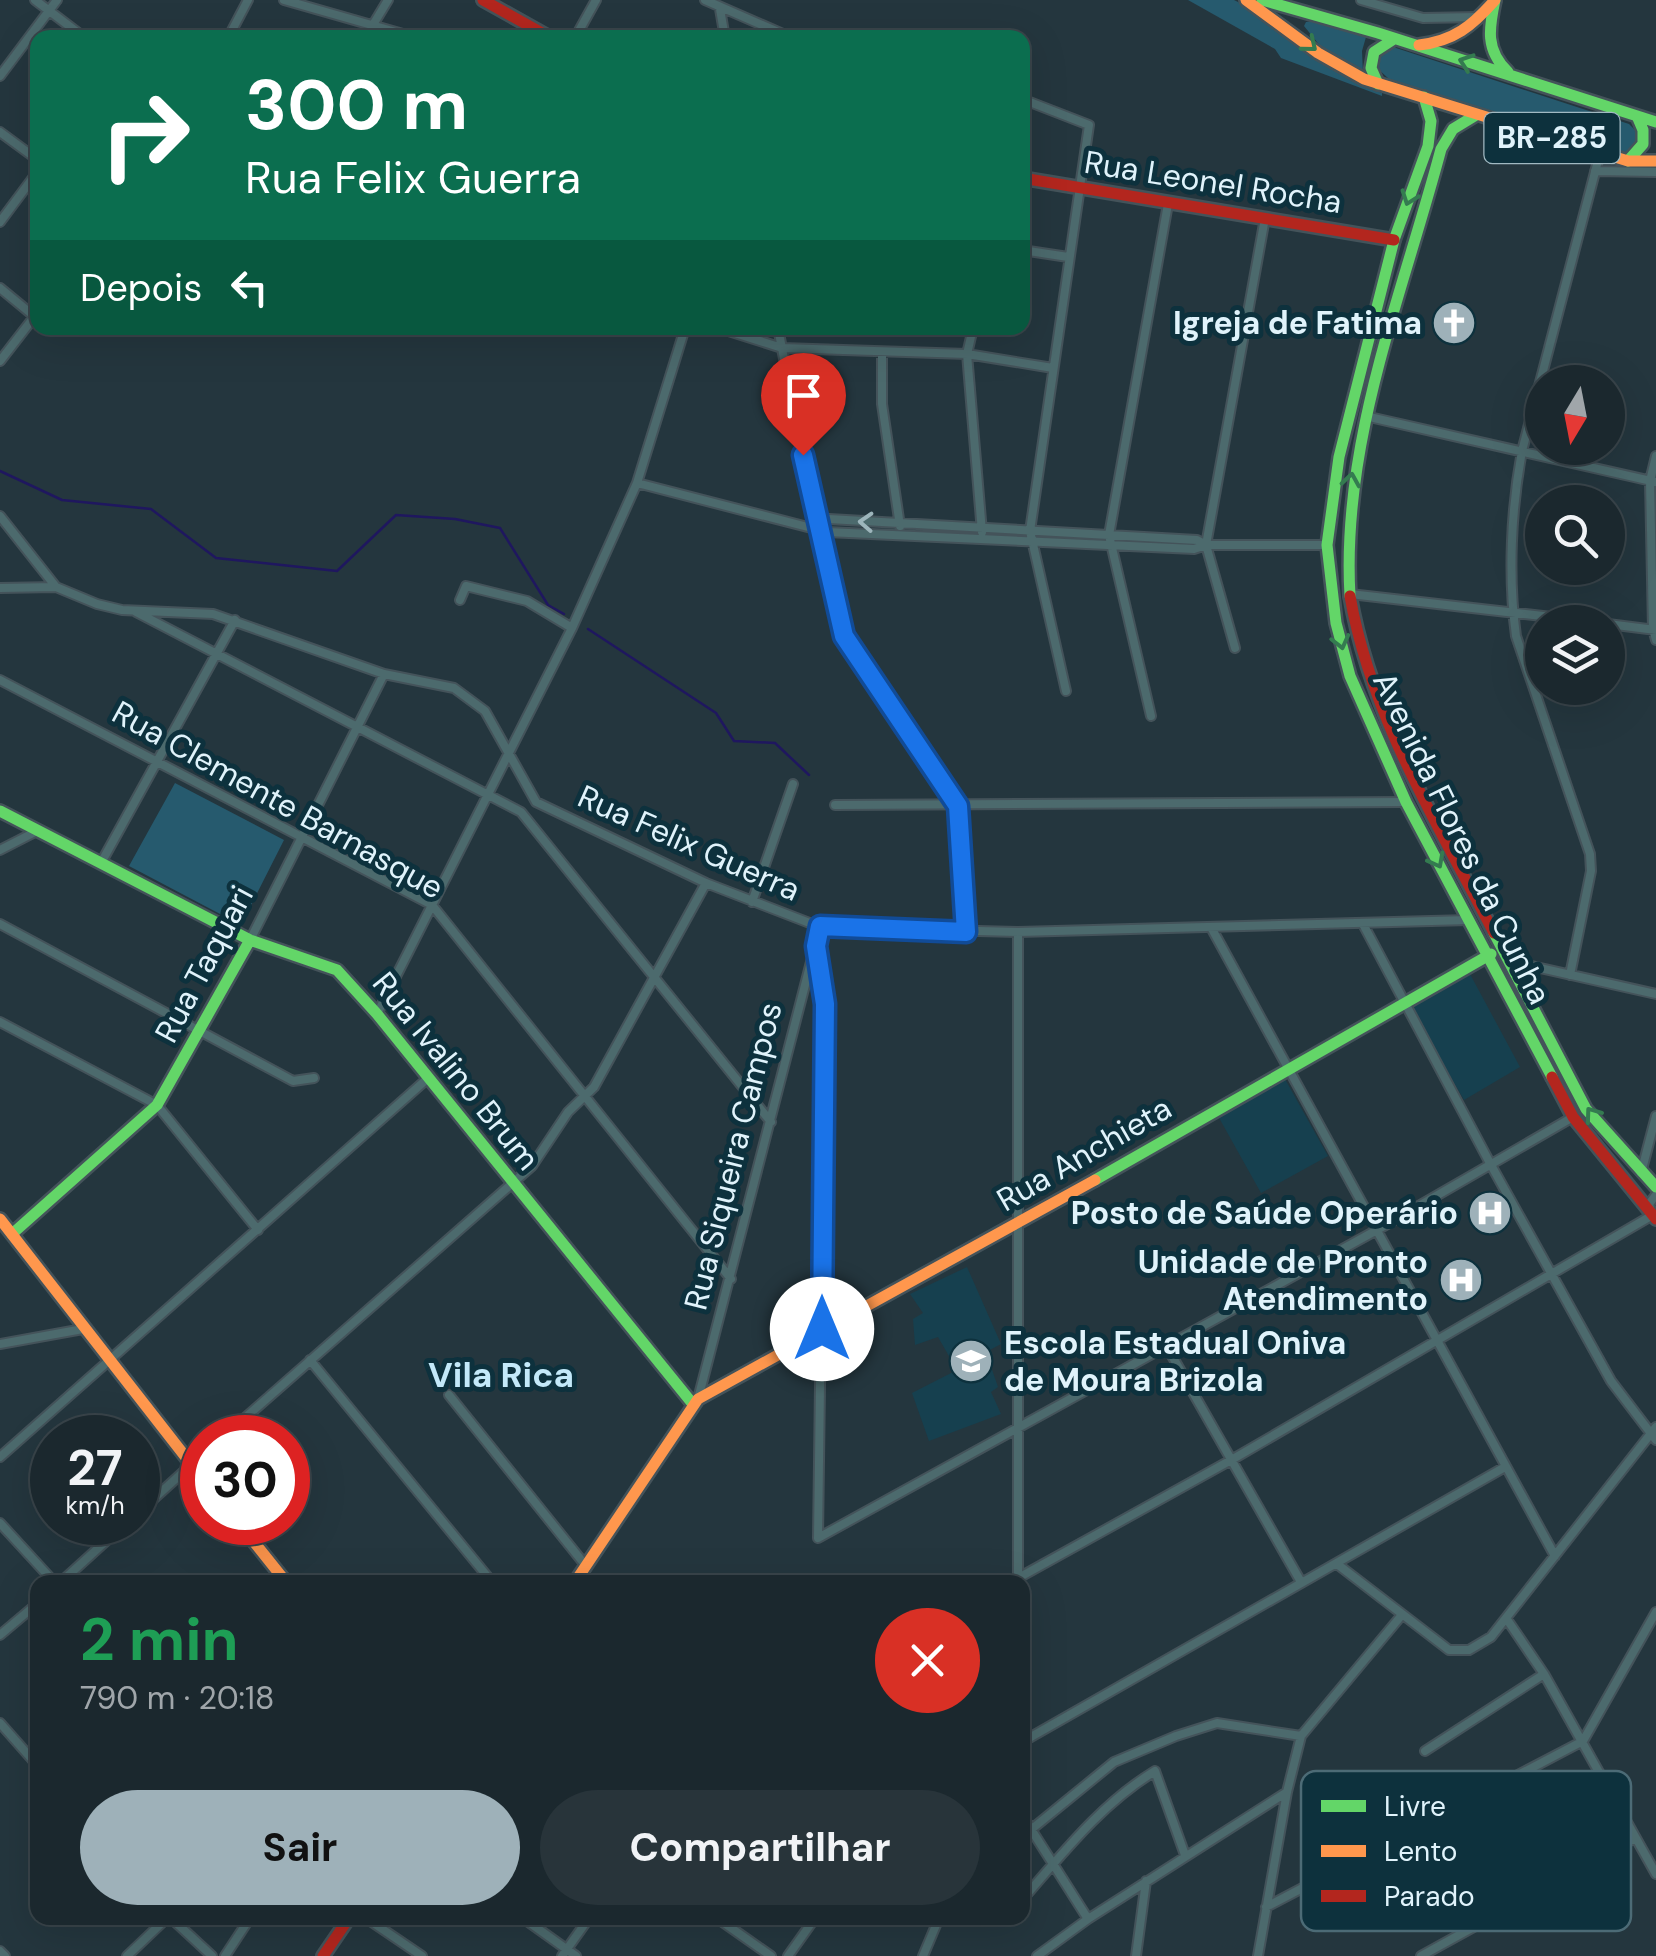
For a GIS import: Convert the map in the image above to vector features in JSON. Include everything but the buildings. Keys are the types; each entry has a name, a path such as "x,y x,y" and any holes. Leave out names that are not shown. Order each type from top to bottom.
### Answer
{"main road":[{"path":"484,0 537,30"},
{"name":"BR-285","path":"1246,0 1334,65 1378,84 1600,154 1628,161 1656,160"},
{"name":"BR-285","path":"1262,0 1656,122"},
{"path":"1415,45 1456,38 1495,0"},
{"path":"1495,0 1489,50 1496,63 1518,80"},
{"path":"1378,84 1371,68 1374,52 1394,38"},
{"name":"Avenida Flores da Cunha","path":"1424,97 1430,121 1428,146 1394,240 1348,412 1328,545 1336,623 1350,676 1406,802 1572,1116 1654,1217"},
{"name":"Avenida Flores da Cunha","path":"1476,115 1446,139 1365,416 1347,504 1348,578 1358,648 1374,694 1586,1109 1656,1191"},
{"path":"1628,161 1643,144 1637,116"},
{"name":"Rua Leonel Rocha","path":"1030,179 1394,240 1406,232 1415,244"},
{"path":"1328,545 1338,548 1348,578"},
{"path":"1330,574 1337,593 1350,594"},
{"name":"Rua Ivalino Brum","path":"0,811 250,940 336,970 377,1014 512,1184 695,1401"},
{"name":"Rua Taquari","path":"6,1235 157,1105 250,940"},
{"name":"Rua Anchieta","path":"695,1401 1019,1224 1487,956 1504,955"},
{"path":"0,1219 6,1235 180,1449"},
{"name":"Rua Siqueira Campos","path":"580,1575 695,1401"},
{"path":"256,1545 280,1575"},
{"path":"323,1956 344,1925"}],"street":[{"path":"35,0 74,30"},
{"path":"35,30 57,0"},
{"path":"232,30 248,0"},
{"path":"284,0 391,30"},
{"path":"371,30 388,0"},
{"path":"579,30 596,0"},
{"path":"705,0 772,30"},
{"path":"1362,0 1422,18 1479,17"},
{"path":"720,9 724,30"},
{"path":"0,76 30,36"},
{"path":"1030,101 1089,125 1030,531 1066,691"},
{"path":"0,132 30,154"},
{"path":"1570,975 1591,871 1590,854 1516,636 1515,492 1522,451 1600,154"},
{"path":"1595,171 1656,172"},
{"path":"0,222 30,182"},
{"path":"1151,716 1109,540 1168,204"},
{"path":"1236,648 1206,545 1265,218"},
{"path":"1030,251 1068,257"},
{"path":"0,288 30,310"},
{"path":"0,361 30,322"},
{"path":"377,1014 572,628 638,483 683,335"},
{"path":"741,335 782,348 967,354 1053,368"},
{"path":"779,335 844,636 958,806 966,932"},
{"path":"971,335 967,354 983,539"},
{"path":"882,352 882,404 901,535"},
{"path":"1365,416 1653,482"},
{"path":"1656,456 1656,640"},
{"path":"638,483 828,532 1031,542 1109,540"},
{"name":"Rua Felix Guerra","path":"0,516 56,586 109,608 190,611 235,620 384,674 454,688 485,711 536,802 706,883 820,926 1018,932 1469,920"},
{"path":"818,527 828,520 982,528 1194,549 1206,545 1328,545"},
{"path":"0,588 56,586"},
{"path":"460,600 466,586 527,601 572,628"},
{"path":"1350,594 1525,613"},
{"path":"132,610 521,812 771,1122"},
{"path":"101,862 235,620"},
{"path":"1625,626 1654,630"},
{"name":"Rua Taquari","path":"250,940 384,674"},
{"name":"Rua Clemente Barnasque","path":"0,680 432,905 731,1279"},
{"path":"752,902 793,784"},
{"path":"835,804 1406,802"},
{"path":"0,850 38,831"},
{"path":"248,1415 532,1166 568,1112 594,1087 706,883"},
{"path":"0,924 293,1080 314,1078"},
{"path":"1336,1564 1449,1650 1469,1650 1491,1637 1654,1433 1610,1381 1363,924"},
{"name":"Rua Siqueira Campos","path":"695,1401 731,1279 820,926"},
{"path":"1212,929 1555,1556"},
{"path":"1016,1575 1018,932"},
{"path":"816,946 825,1004 818,1538 1377,1230 1572,1116"},
{"path":"1504,955 1656,994"},
{"path":"0,1022 157,1105 258,1230"},
{"path":"0,1457 427,1079"},
{"path":"1641,1173 1656,1116"},
{"path":"1027,1575 1654,1217 1649,1204 1656,1191"},
{"path":"0,1344 83,1329"},
{"path":"1167,1347 1301,1582"},
{"path":"310,1360 486,1575"},
{"path":"449,1395 586,1566"},
{"path":"1030,1737 1504,1467"},
{"path":"160,1493 180,1475"},
{"path":"0,1523 51,1575"},
{"path":"66,1575 101,1545"},
{"path":"0,1636 30,1610"},
{"path":"1525,1771 1583,1741 1656,1612"},
{"path":"1258,1956 1301,1736 1401,1616"},
{"path":"1506,1618 1544,1674 1599,1771"},
{"path":"1425,1752 1544,1674"},
{"path":"0,1723 30,1757"},
{"path":"1088,1918 1031,1830 1114,1762 1176,1736 1216,1723 1301,1736"},
{"path":"1030,1890 1114,1802 1155,1772 1185,1855"},
{"path":"1037,1956 1088,1918 1287,1792"},
{"path":"1631,1831 1656,1874"},
{"path":"1631,1840 1635,1838"},
{"path":"1136,1956 1146,1880"},
{"path":"1266,1906 1301,1888"},
{"path":"126,1956 161,1925"},
{"path":"177,1925 212,1956"},
{"path":"225,1956 245,1925"},
{"path":"376,1925 422,1956"},
{"path":"531,1925 565,1953 576,1956"},
{"path":"565,1953 584,1925"},
{"path":"727,1925 771,1956"},
{"path":"788,1956 810,1925"},
{"path":"923,1956 936,1925"},
{"path":"1420,1956 1466,1931"}],"shaded area":[{"path":"1188,0 1234,0 1264,15 1355,82 1382,96 1281,58 1275,49"},
{"path":"1313,21 1366,37 1363,73 1321,47 1304,26"},
{"path":"1390,46 1629,124 1637,132 1635,147 1625,154 1610,153 1389,79 1377,68 1379,51"},
{"path":"175,783 284,840 241,925 129,866"},
{"path":"1470,974 1520,1067 1464,1100 1410,1007"},
{"path":"1285,1079 1328,1156 1261,1193 1218,1116"},
{"name":"Escola Estadual Oniva de Moura Brizola","path":"967,1267 1001,1344 986,1352 998,1387 991,1392 1001,1414 929,1441 912,1393 957,1370 938,1337 915,1345 913,1319 923,1313 910,1294"}],"waterway":[{"path":"0,471 62,500 151,509 216,558 337,571 396,515 455,519 500,528 548,605 564,614"},
{"path":"588,629 716,713 734,741 775,743 809,775"}],"traffic: fast":[{"path":"1262,0 1656,122"},
{"path":"1495,0 1492,47 1508,72"},
{"path":"1378,84 1371,68 1374,52 1394,39"},
{"path":"1424,97 1431,121 1428,146 1394,240 1339,457 1327,545 1336,623 1350,676 1406,802 1552,1077"},
{"path":"1350,596 1355,482 1377,370 1441,149 1453,129 1476,115"},
{"path":"1628,161 1643,144 1637,116"},
{"path":"0,811 250,940 337,970 377,1014 692,1403"},
{"path":"1494,933 1586,1109 1656,1187"},
{"path":"12,1234 157,1105 250,940"},
{"path":"1095,1180 1491,954"}],"traffic: slow":[{"path":"1246,0 1318,53 1364,79 1628,161 1656,161"},
{"path":"1419,45 1462,31 1495,0"},
{"path":"580,1575 698,1399 1095,1180"},
{"path":"0,1219 180,1450"},
{"path":"256,1545 280,1575"}],"traffic: jam":[{"path":"483,0 537,30"},
{"path":"1030,179 1394,240"},
{"path":"1350,596 1373,685 1390,727 1429,811 1494,933"},
{"path":"1552,1077 1573,1117 1656,1219"},
{"path":"323,1956 344,1925"}],"place":[{"name":"Igreja de Fatima","path":"1454,323"},
{"name":"Posto de Saúde Operário","path":"1490,1213"},
{"name":"Unidade de Pronto Atendimento","path":"1461,1280"},
{"name":"Escola Estadual Oniva de Moura Brizola","path":"971,1361"}],"district":[{"name":"Vila Rica","path":"501,1375"}],"route":[{"path":"803,455 844,636 958,806 966,932 820,926 816,946 825,1004 822,1329"}]}
